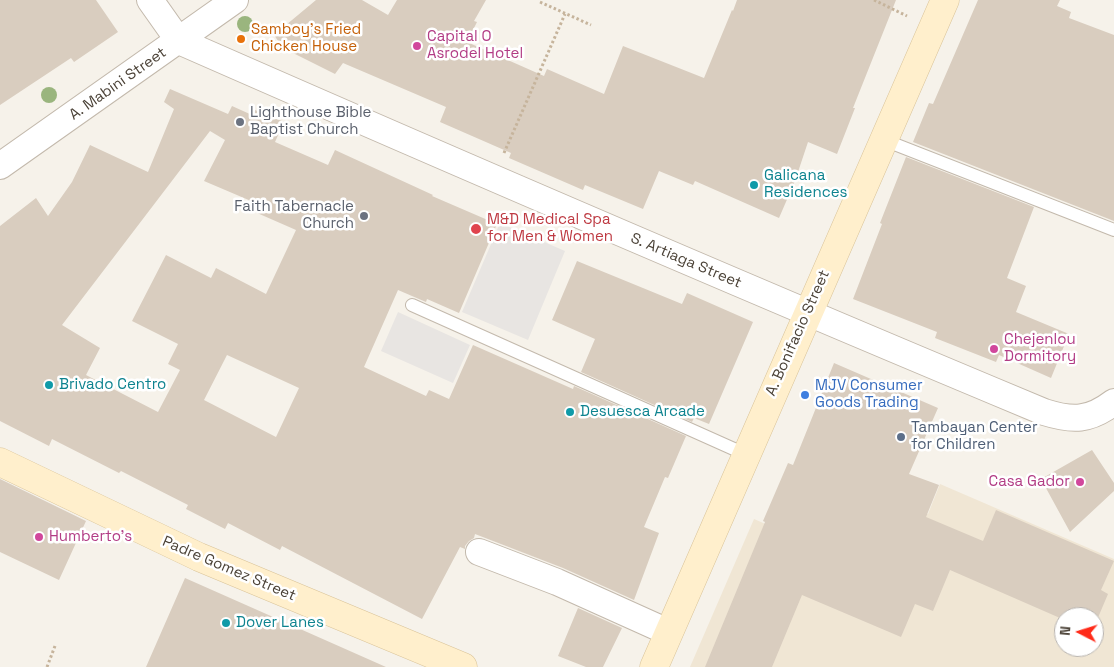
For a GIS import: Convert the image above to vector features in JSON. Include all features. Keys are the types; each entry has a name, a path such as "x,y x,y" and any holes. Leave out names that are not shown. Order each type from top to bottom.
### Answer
{"street":[{"path":"150,0 179,41"},
{"name":"A. Mabini Street","path":"0,166 235,0"},
{"name":"A. Bonifacio Street","path":"654,667 745,454 945,0"},
{"name":"S. Artiaga Street","path":"179,41 492,178 1044,412 1059,416 1083,418 1095,414 1114,402"},
{"name":"Padre Gomez Street","path":"0,462 199,557 462,667"},
{"path":"480,552 557,582 668,632"}],"lane":[{"path":"884,140 1114,230"},
{"path":"412,305 745,454"}],"path":[{"path":"874,0 933,28"},
{"path":"540,2 591,25"},
{"path":"492,178 565,14"},
{"path":"47,667 55,646"}],"shaded area":[{"path":"500,223 565,251 528,340 462,312"},
{"path":"398,312 470,345 453,383 381,351"},
{"path":"940,484 1114,559 1114,667 690,667 754,519 865,567 894,500 928,514"}],"building":[{"path":"0,0 96,0 118,32 74,62 71,58 0,105"},
{"path":"316,0 362,0 388,15 397,0 486,0 474,21 477,22 467,42 544,76 547,69 604,94 623,46 704,78 737,0 896,0 853,108 855,108 837,154 808,142 795,181 779,218 695,181 693,185 659,171 643,209 585,185 583,190 509,158 511,153 440,122 446,107 343,63 335,74 283,48 274,35"},
{"path":"978,0 1060,0 1057,6 1071,12 1069,18 1114,35 1114,221 913,142 929,103 933,104"},
{"path":"170,89 228,114 232,106 252,115 255,110 284,122 275,142 328,165 335,150 432,196 497,224 459,313 427,299 426,302 398,290 364,367 426,396 429,390 449,399 473,345 573,389 574,386 686,436 668,478 665,477 644,527 659,533 634,600 563,568 475,534 474,538 465,546 465,549 460,547 422,619 282,546 280,550 228,523 225,529 186,509 188,505 121,471 119,473 52,439 49,446 0,421 0,226 36,198 48,216 72,182 90,145 148,172 174,109 164,102","holes":["210,131 225,140 204,181 251,201 248,209 296,230 266,294 216,268 211,278 166,255 132,321 178,344 168,364 180,370 158,412 86,375 100,348 62,325","227,355 299,388 276,437 204,400"]},
{"path":"906,157 1034,207 1007,278 1026,286 1016,312 1069,334 1051,378 999,355 996,362 935,338 937,332 853,299"},
{"path":"577,261 682,304 687,293 753,322 709,424 694,418 692,422 581,372 595,339 552,320"},
{"path":"834,363 938,408 909,474 939,485 926,517 983,541 996,510 1114,561 1101,590 1108,594 1102,607 1054,607 1054,615 950,570 933,611 915,604 901,637 802,595 772,667 705,667 788,463 793,465"},
{"path":"1092,450 1114,483 1114,491 1070,532 1041,479"},
{"name":"Humberto's","path":"0,479 86,521 59,580 0,552"},
{"name":"Dover Lanes","path":"185,578 386,667 146,667"},
{"path":"578,608 622,628 603,667 586,667 558,656"}],"place":[{"name":"Samboy's Fried Chicken House","path":"241,39"},
{"name":"Capital O Asrodel Hotel","path":"417,46"},
{"name":"Lighthouse Bible Baptist Church","path":"240,122"},
{"name":"Galicana Residences","path":"754,185"},
{"name":"Faith Tabernacle Church","path":"364,216"},
{"name":"M&D Medical Spa for Men & Women","path":"476,229"},
{"name":"Chejenlou Dormitory","path":"994,349"},
{"name":"Brivado Centro","path":"49,385"},
{"name":"MJV Consumer Goods Trading","path":"805,395"},
{"name":"Desuesca Arcade","path":"570,412"},
{"name":"Tambayan Center for Children","path":"901,437"},
{"name":"Casa Gador","path":"1080,482"},
{"name":"Humberto's","path":"39,537"},
{"name":"Dover Lanes","path":"226,623"}]}
